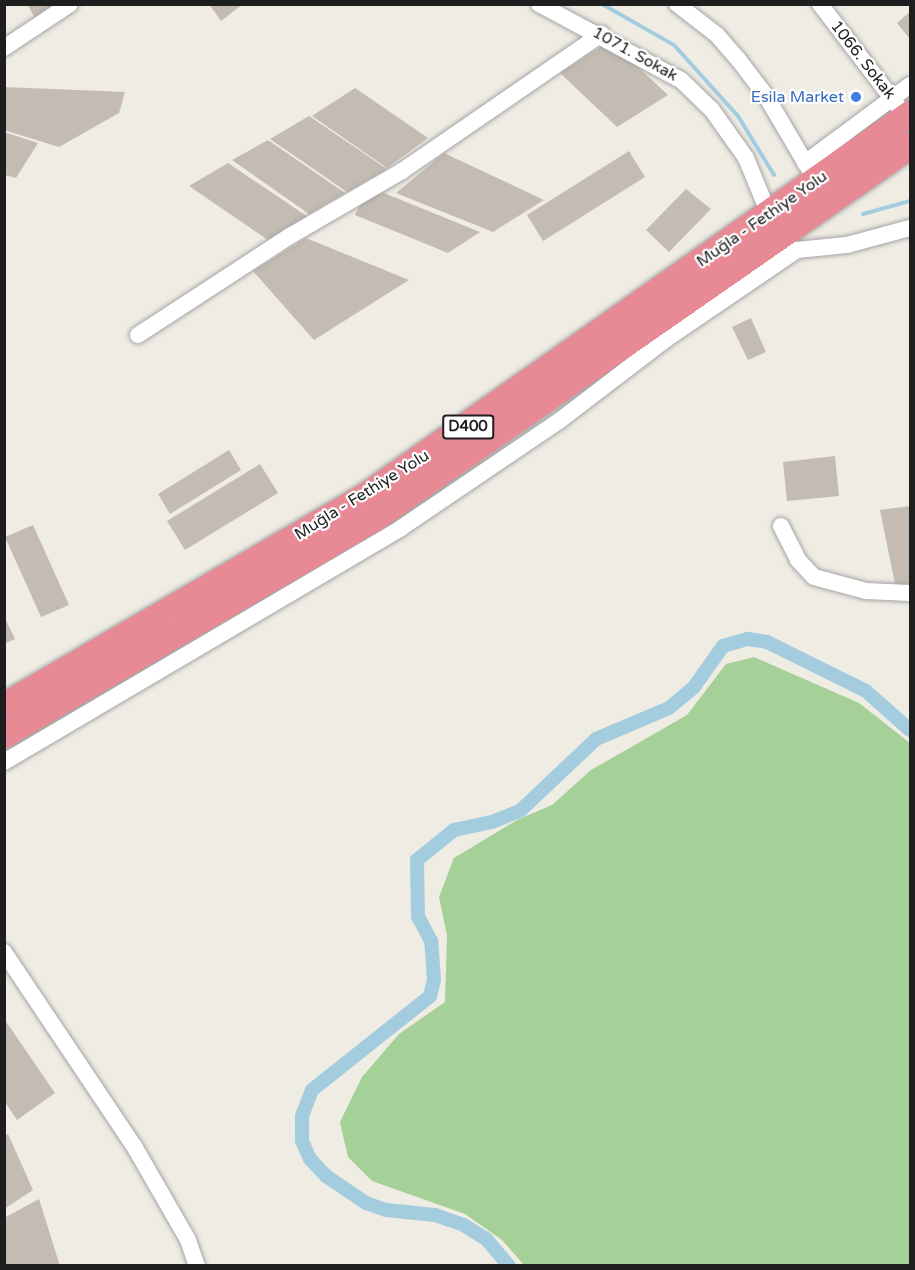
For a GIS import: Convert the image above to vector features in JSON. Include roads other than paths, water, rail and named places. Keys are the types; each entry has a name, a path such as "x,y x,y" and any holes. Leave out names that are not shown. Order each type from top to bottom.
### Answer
{"highway":[{"name":"Muğla - Fethiye Yolu","path":"4,706 366,496 769,214 811,172 903,110"},
{"name":"Muğla - Fethiye Yolu","path":"4,735 552,412 759,252 908,150"}],"street":[{"path":"4,48 70,4"},
{"name":"1071. Sokak","path":"539,4 601,34 681,80 712,110 746,158 769,214"},
{"path":"677,4 717,35 738,59 766,96 811,172"},
{"name":"1066. Sokak","path":"820,4 903,110"},
{"path":"138,335 290,236 402,171 601,34"},
{"path":"903,110 910,85"},
{"path":"759,252 847,245 910,228"},
{"path":"4,762 401,528 552,412 665,340 797,250"},
{"path":"781,526 798,560 814,577 867,591 910,593"},
{"path":"4,952 134,1146 188,1240 197,1266"}],"waterway":[{"path":"602,4 674,45 738,116 774,175"},
{"path":"863,214 910,201"},
{"path":"509,1266 486,1239 464,1225 435,1215 386,1210 366,1203 326,1176 310,1159 302,1141 302,1116 312,1090 430,996 434,980 431,941 418,917 417,860 454,830 492,822 521,810 596,739 669,708 694,687 723,646 748,639 767,642 866,691 910,730"}],"place":[{"name":"Esila Market","path":"856,97"}]}
